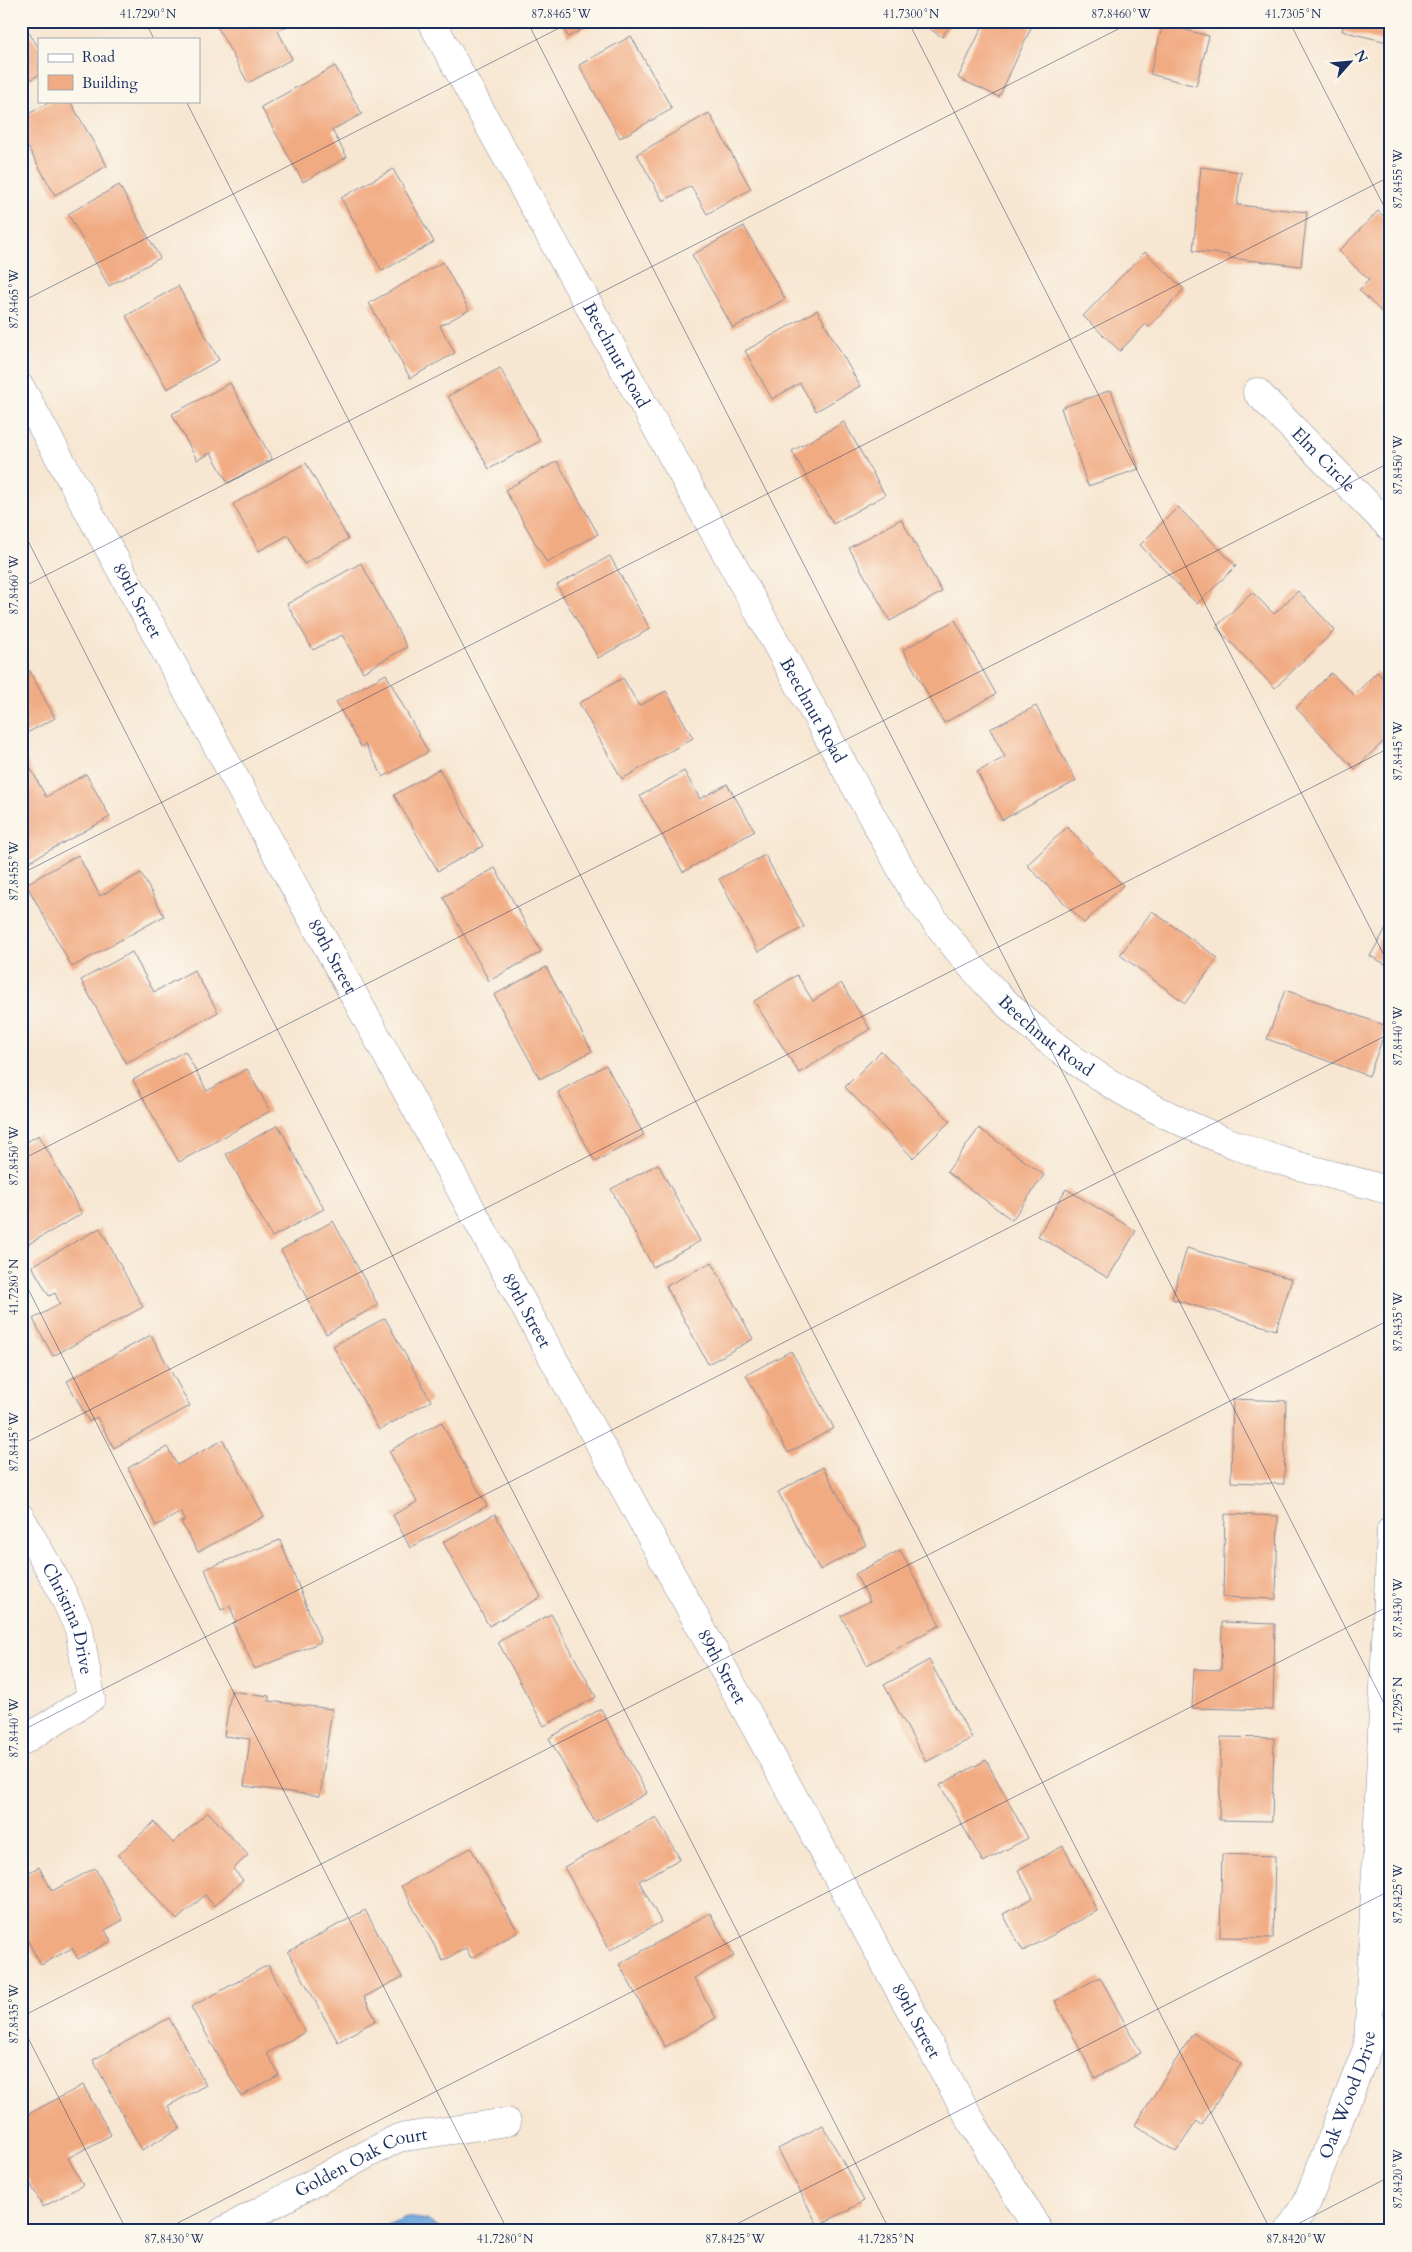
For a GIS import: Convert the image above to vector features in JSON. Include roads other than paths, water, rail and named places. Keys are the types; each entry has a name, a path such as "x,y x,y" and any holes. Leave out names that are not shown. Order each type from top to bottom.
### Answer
{"street":[{"name":"Beechnut Road","path":"431,21 915,894 957,950 1005,1002 1072,1059 1142,1102 1249,1150 1391,1191"},
{"name":"89th Street","path":"21,388 974,2126 1038,2231"},
{"name":"Elm Circle","path":"1257,392 1391,528"},
{"name":"Christina Drive","path":"21,1518 59,1586 79,1629 91,1698 21,1742"},
{"name":"Oak Wood Drive","path":"1288,2231 1307,2202 1380,2048 1391,1530"},
{"name":"Golden Oak Court","path":"223,2231 398,2138 508,2122"}],"water":[{"path":"406,2217 427,2220 443,2231 372,2231"}]}
